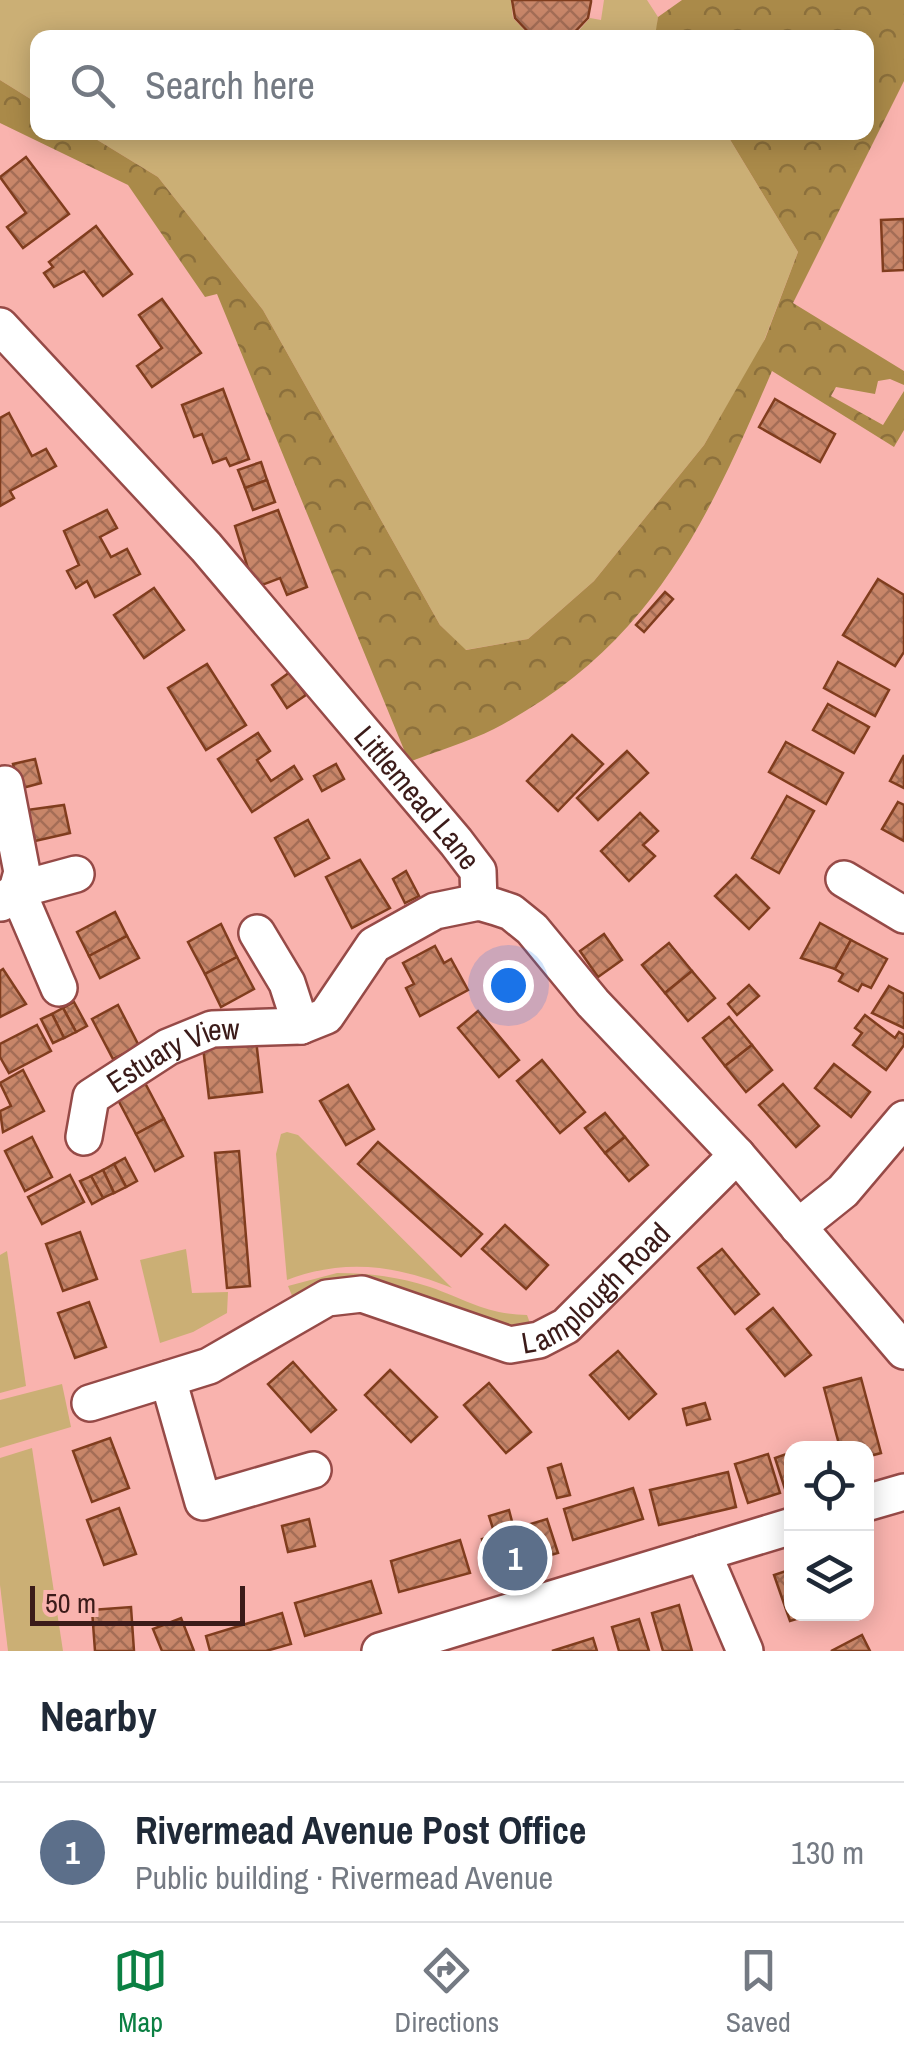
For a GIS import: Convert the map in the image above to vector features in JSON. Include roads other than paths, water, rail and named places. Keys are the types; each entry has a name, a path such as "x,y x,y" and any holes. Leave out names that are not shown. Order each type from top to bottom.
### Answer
{"street":[{"name":"Littlemead Lane","path":"0,326 206,547 456,842 478,871 479,902 511,912 532,929 593,1003 737,1155 904,1351"},
{"path":"4,784 22,872 8,897"},
{"path":"8,897 76,874"},
{"path":"844,878 904,915"},
{"path":"8,897 59,988"},
{"path":"258,934 286,983 301,1026 326,1016 374,946 435,912 479,902"},
{"name":"Estuary View","path":"84,1137 91,1097 168,1047 212,1029 301,1026"},
{"path":"798,1227 843,1191 904,1119"},
{"name":"Lamplough Road","path":"90,1403 208,1366 327,1298 362,1294 510,1345 539,1340 566,1326 737,1155"},
{"path":"168,1380 203,1502 313,1470"},
{"path":"874,1501 904,1492"},
{"path":"380,1651 784,1528"},
{"path":"703,1553 745,1651"}],"place":[{"name":"Rivermead Avenue Post Office","path":"515,1558"}]}
